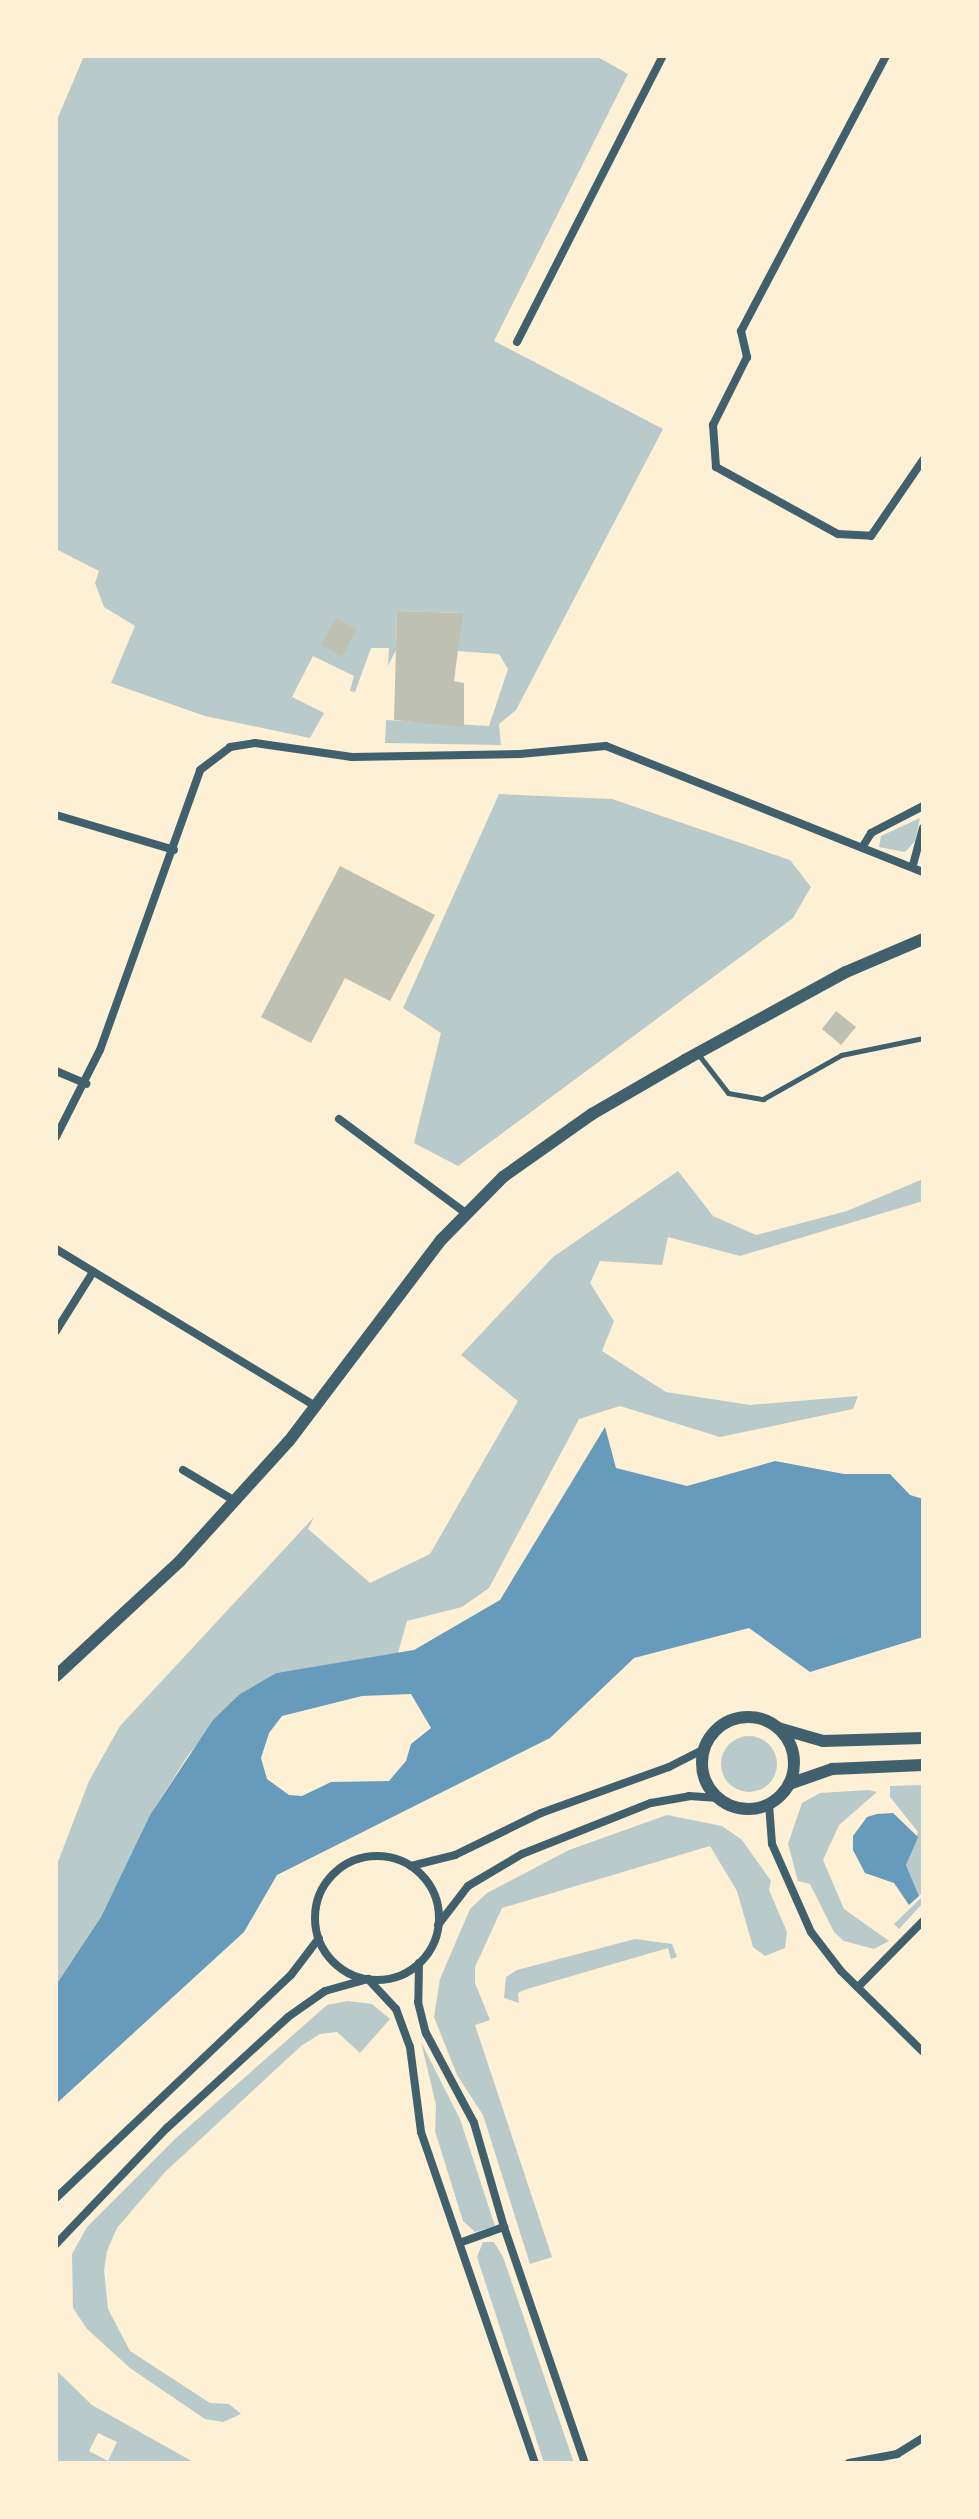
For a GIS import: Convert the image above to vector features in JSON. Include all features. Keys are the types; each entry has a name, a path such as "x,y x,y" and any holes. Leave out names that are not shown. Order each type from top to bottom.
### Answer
{"street":[{"path":"517,342 663,56"},
{"path":"886,56 741,331 747,357 713,425 716,467 838,534 871,536 923,460"},
{"path":"56,1137 86,1084 203,765 226,748 250,743 352,757 520,754 606,746 913,865 923,872"},
{"path":"863,846 871,833 923,806"},
{"path":"56,815 174,850"},
{"path":"913,865 923,828"},
{"path":"56,1676 180,1561 235,1501 317,1407 464,1212 542,1147 697,1054 846,972 923,939"},
{"path":"56,1071 86,1084"},
{"path":"339,1119 464,1212"},
{"path":"56,1249 317,1407"},
{"path":"56,1331 93,1272"},
{"path":"183,1470 235,1501"},
{"path":"718,1798 705,1780 704,1749 714,1732 740,1718 760,1719 778,1728 823,1741 923,1738"},
{"path":"778,1728 793,1756 789,1784"},
{"path":"535,2463 462,2242 421,2132 416,2069 406,2034 396,2009 368,1979 337,1965 319,1938 316,1905 332,1875 345,1865 376,1856 411,1866 455,1855 541,1813 669,1767 704,1749"},
{"path":"585,2463 504,2227 474,2123 426,2033 418,2002 419,1963 438,1925 468,1886 522,1854 651,1803 689,1796 718,1798 743,1809 769,1804 789,1784 832,1769 923,1765"},
{"path":"769,1804 772,1844 793,1899 820,1946 923,2052"},
{"path":"411,1866 433,1892 438,1925"},
{"path":"858,1987 923,1921"},
{"path":"56,2198 291,1975 319,1938"},
{"path":"56,2244 167,2128 288,2017 325,1991 368,1979 396,1977 419,1963"},
{"path":"462,2242 504,2227"},
{"path":"849,2463 897,2454 923,2438"}],"lane":[{"path":"697,1054 728,1093 763,1099 841,1055 923,1038"}],"shaded area":[{"path":"84,56 596,56 628,74 494,341 663,429 516,710 499,724 501,745 385,743 386,720 489,726 508,669 499,654 457,651 462,613 397,611 396,650 388,666 389,648 371,648 355,692 350,691 354,676 313,656 292,697 324,713 310,738 205,716 111,683 135,626 104,607 95,583 99,571 56,549 56,122"},
{"path":"499,794 612,799 790,860 811,887 793,918 458,1166 414,1143 441,1033 403,1008"},
{"path":"920,818 915,841 905,852 879,847 881,836"},
{"path":"678,1171 713,1216 756,1235 847,1211 923,1179 923,1201 740,1256 668,1237 662,1265 600,1261 590,1283 614,1321 602,1351 666,1392 750,1405 858,1396 853,1409 720,1437 620,1406 579,1419 489,1588 462,1607 407,1621 398,1653 276,1673 240,1694 189,1754 150,1815 101,1917 56,1985 56,1867 89,1781 120,1726 314,1517 308,1529 370,1583 430,1554 518,1401 461,1355 553,1257"},
{"path":"749,1736 769,1744 777,1764 769,1784 749,1792 729,1784 721,1764 729,1744"},
{"path":"923,1785 923,1892 919,1896 906,1865 918,1832 890,1797 890,1786"},
{"path":"877,1792 839,1825 823,1860 844,1909 889,1941 874,1949 844,1941 834,1932 810,1884 798,1881 788,1844 802,1803 820,1793"},
{"path":"667,1815 722,1826 742,1840 771,1881 769,1890 787,1932 785,1948 765,1956 753,1947 737,1891 710,1846 502,1908 475,1967 475,1983 490,2020 475,2025 552,2257 530,2264 483,2115 457,2075 434,2017 440,1979 470,1909 487,1893 569,1850"},
{"path":"923,1896 923,1903 899,1929 894,1924"},
{"path":"635,1939 672,1944 677,1957 671,1959 668,1948 527,1989 518,1993 519,2003 504,1998 506,1977 517,1970"},
{"path":"348,2001 372,2004 390,2019 360,2053 337,2032 320,2034 301,2046 165,2172 117,2228 107,2251 104,2270 108,2309 130,2351 210,2403 229,2404 241,2414 223,2422 205,2419 130,2368 87,2329 73,2308 72,2254 87,2227 176,2138 327,2005"},
{"path":"421,2042 460,2119 495,2226 475,2232 463,2221 435,2131 436,2105"},
{"path":"483,2242 494,2242 503,2257 574,2463 544,2463 477,2257"},
{"path":"56,2370 92,2405 195,2463 56,2463","holes":["98,2433 117,2442 108,2461 89,2451"]}],"water":[{"path":"605,1427 616,1468 687,1486 775,1461 844,1474 890,1474 910,1495 923,1499 923,1637 810,1672 749,1628 634,1658 550,1738 277,1875 244,1932 56,2104 56,1985 101,1917 150,1815 213,1720 240,1694 276,1673 414,1650 500,1600","holes":["411,1694 431,1728 411,1744 406,1761 389,1781 331,1782 302,1796 289,1795 267,1779 261,1758 269,1733 282,1716 362,1696"]},
{"path":"893,1813 918,1837 906,1865 919,1896 909,1905 894,1883 865,1873 853,1850 853,1836 867,1817"}],"building":[{"path":"397,611 463,613 454,681 464,683 464,727 394,720"},
{"path":"336,618 357,629 342,656 321,645"},
{"path":"340,866 435,915 390,1001 345,978 311,1043 261,1017"},
{"path":"836,1011 856,1027 841,1045 822,1029"}]}
